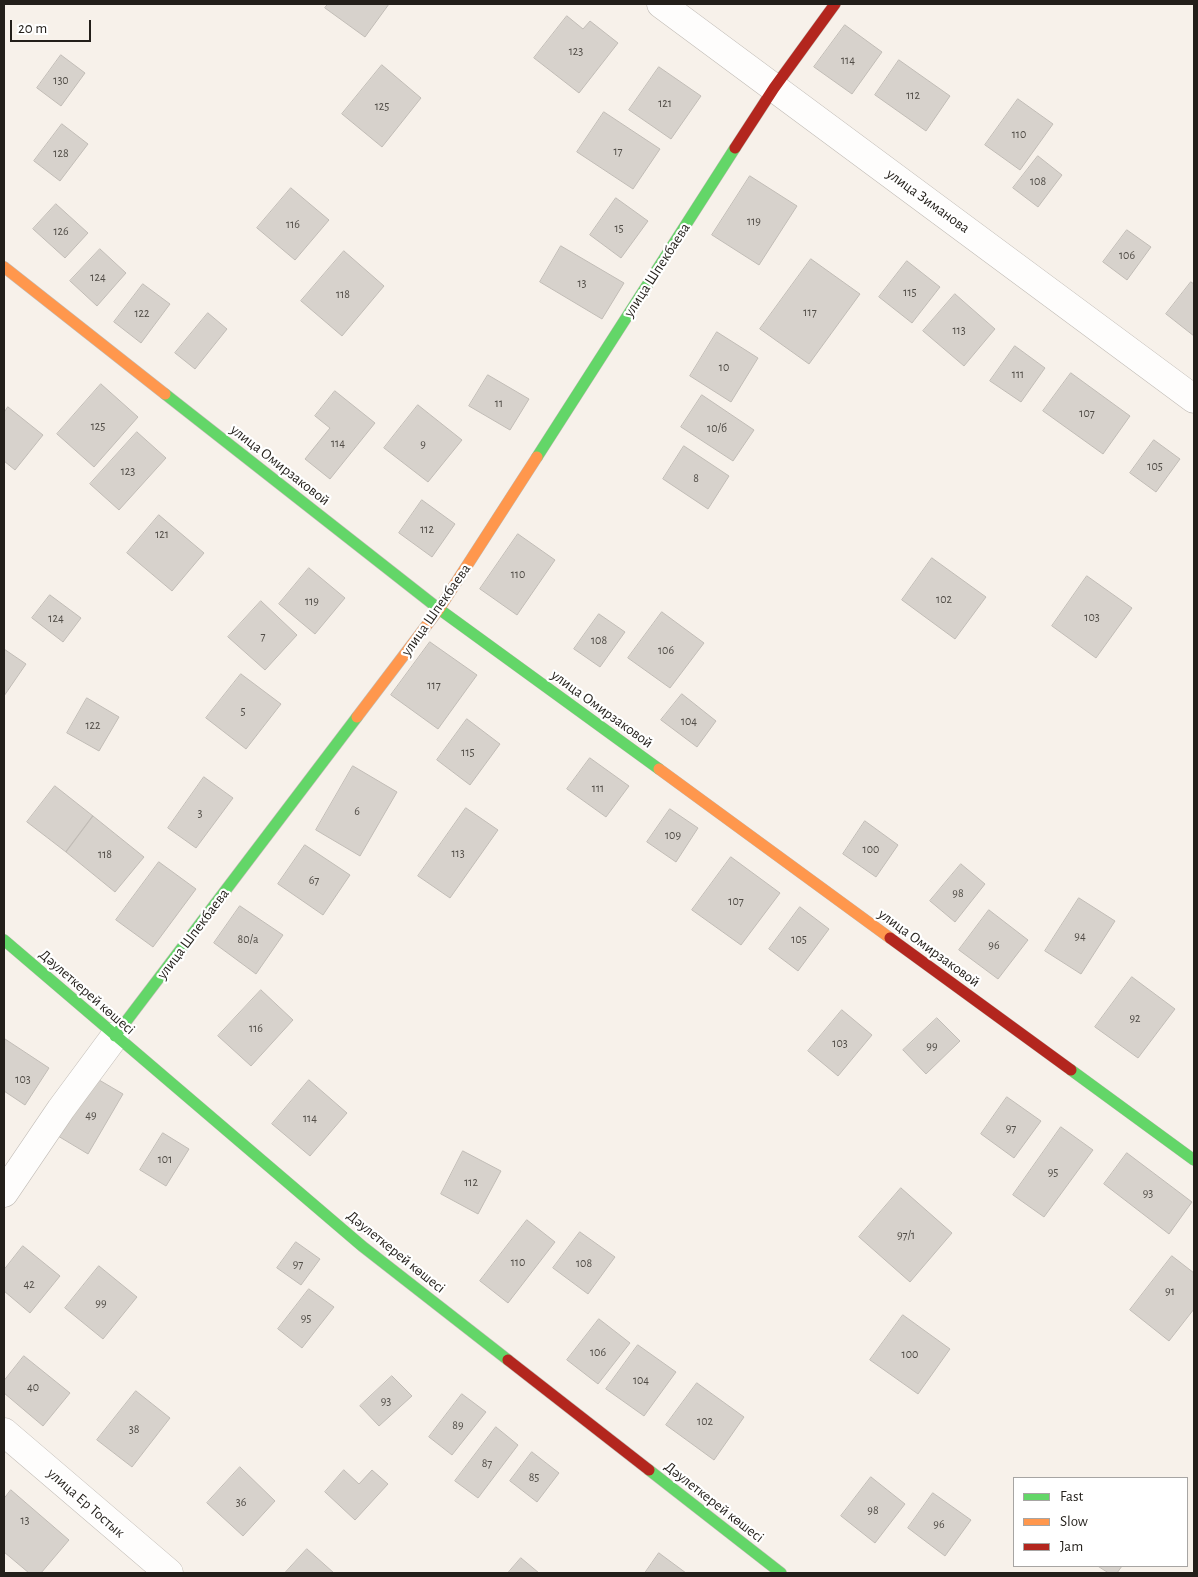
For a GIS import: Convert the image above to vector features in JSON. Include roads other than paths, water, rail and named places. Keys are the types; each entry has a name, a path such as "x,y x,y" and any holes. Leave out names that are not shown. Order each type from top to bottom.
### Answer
{"street":[{"name":"улица Зиманова","path":"661,4 1194,398"},
{"name":"улица Шпекбаева","path":"4,1193 61,1109 115,1036 439,609 774,88 835,4"},
{"name":"улица Омирзаковой","path":"4,267 439,609 1194,1160"},
{"name":"Дәулеткерей көшесі","path":"4,940 362,1246 781,1573"},
{"name":"улица Ер Тостык","path":"4,1432 169,1573"}]}
